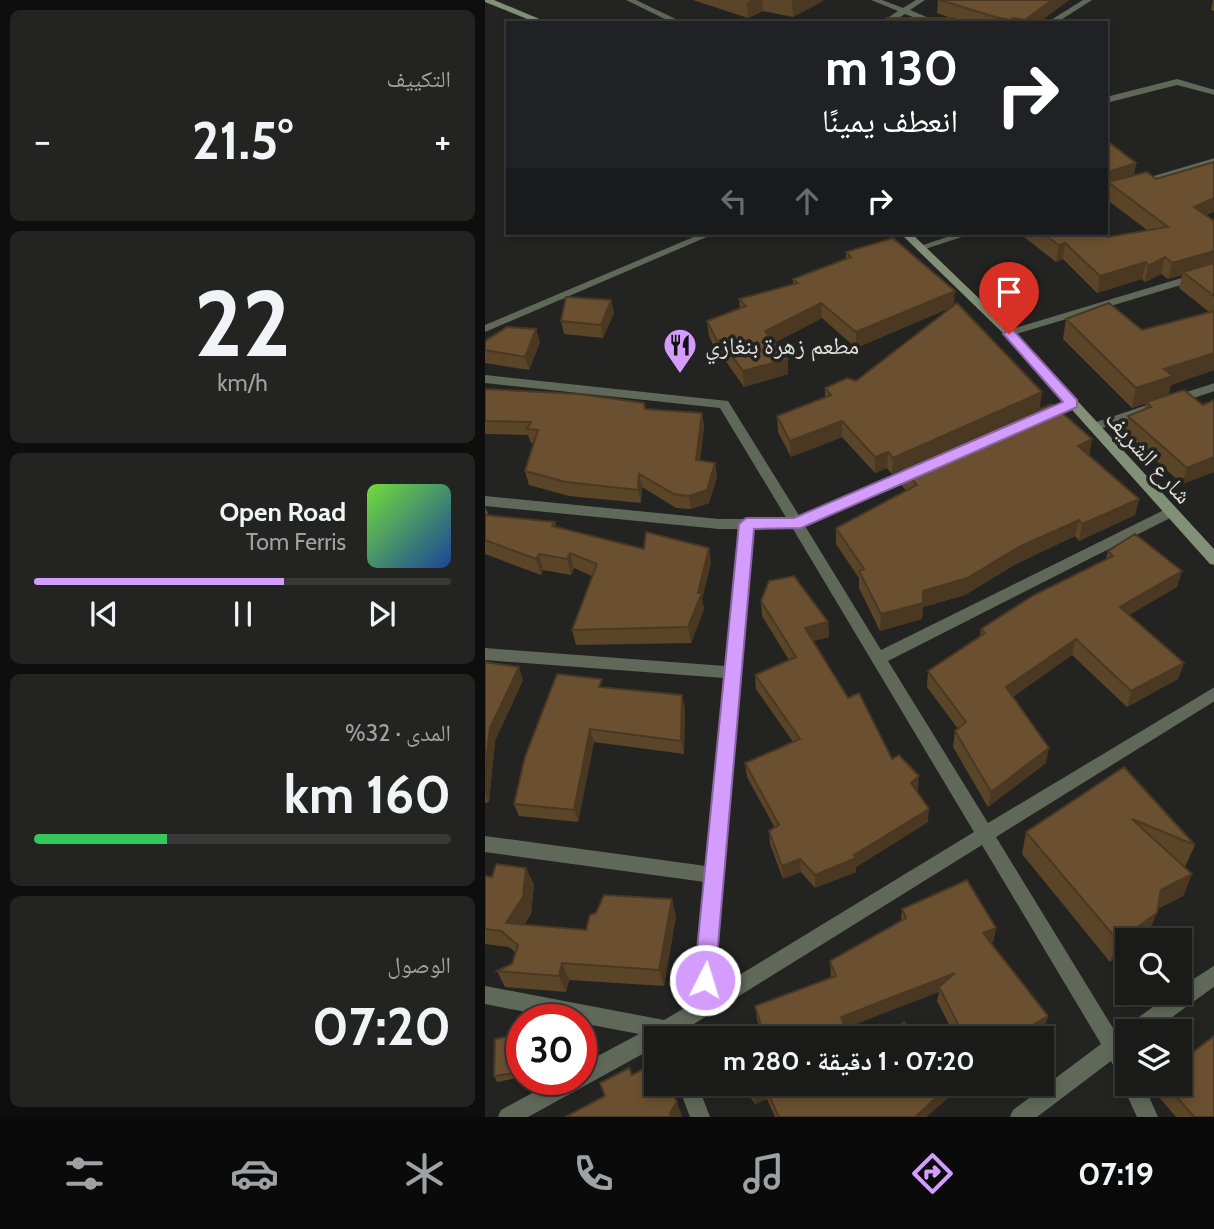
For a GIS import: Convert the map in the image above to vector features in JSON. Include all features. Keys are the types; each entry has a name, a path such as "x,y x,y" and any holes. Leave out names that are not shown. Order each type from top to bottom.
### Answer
{"main road":[{"path":"487,0 540,21"},
{"name":"شارع الشريف","path":"907,235 1009,334 1214,560"}],"street":[{"path":"630,0 676,21"},
{"path":"875,0 932,21"},
{"path":"887,21 921,0"},
{"path":"1053,21 1088,0"},
{"path":"1108,99 1177,82 1214,93"},
{"path":"1108,192 1214,161"},
{"path":"485,329 706,235"},
{"path":"922,247 962,235"},
{"path":"1009,334 1214,271"},
{"path":"485,379 721,402 732,416 985,836 1115,1033"},
{"path":"1094,427 1214,387"},
{"path":"1022,425 1072,404"},
{"path":"485,501 746,524 796,524 934,464"},
{"path":"878,659 1171,512"},
{"path":"702,1006 746,524"},
{"path":"485,653 733,673"},
{"path":"677,1026 702,1006 985,836 1214,693"},
{"path":"485,844 714,875"},
{"path":"1152,1019 1214,974"},
{"path":"485,995 644,1029"},
{"path":"597,1068 644,1045"},
{"path":"1020,1117 1115,1046"},
{"path":"508,1117 548,1095"},
{"path":"692,1096 700,1117"},
{"path":"1138,1096 1148,1117"}],"building":[{"path":"940,0 1052,0 1025,20 1010,20"},
{"path":"887,18 954,18 956,21 890,21"},
{"path":"1108,142 1136,163 1108,172"},
{"path":"1214,162 1214,198 1194,207 1214,221 1214,251 1172,263 1165,257 1148,266 1146,262 1100,276 1065,243 1059,245 1045,235 1108,237 1168,227 1108,182 1147,172 1156,179"},
{"path":"893,238 955,291 856,332 821,303 765,331 788,359 743,371 720,340 717,341 707,321 746,306 739,299 798,283 793,279 851,257 846,252"},
{"path":"1214,263 1214,296 1183,272"},
{"path":"566,297 611,300 601,325 561,321"},
{"path":"957,303 1042,392 893,458 888,452 875,457 842,421 790,441 777,416 831,395 825,388 847,378 856,381"},
{"path":"1109,303 1142,330 1214,311 1214,353 1164,369 1173,376 1136,388 1066,319"},
{"path":"507,327 536,329 525,357 485,350 485,341"},
{"path":"485,389 579,394 644,403 645,409 702,413 696,460 715,463 707,490 689,496 674,494 639,474 638,490 566,482 525,471 538,430 527,429 531,422 485,421"},
{"path":"1184,390 1203,405 1214,400 1214,457 1187,468 1128,416 1151,407 1146,402"},
{"path":"1052,404 1092,439 1078,446 1139,499 1082,524 1079,520 1019,547 967,578 923,591 923,603 881,614 859,571 864,569 836,528 917,485 903,469"},
{"path":"485,515 555,522 552,526 644,549 646,532 709,548 698,593 702,593 688,627 572,630 597,564 570,553 567,559 539,554 536,559 485,540"},
{"path":"1135,534 1182,571 1120,607 1184,663 1131,691 1076,639 1006,687 1049,748 991,792 955,731 966,722 928,671 985,633 981,629 1034,595 1113,556 1108,551"},
{"path":"794,576 828,622 805,628 848,698 859,693 892,759 899,755 919,776 911,783 929,809 854,855 856,858 815,875 800,859 782,866 769,831 779,825 745,763 800,739 755,675 796,657 761,601 769,581"},
{"path":"485,662 519,667 490,728 485,774"},
{"path":"557,674 602,679 599,687 682,695 681,741 590,729 574,810 514,804 525,757"},
{"path":"1124,767 1195,845 1132,819 1192,874 1161,890 1157,913 1136,928 1115,928 1115,937 1026,832"},
{"path":"496,864 526,868 523,897 506,923 586,930 590,915 596,913 604,895 672,899 659,970 562,963 559,976 497,971 512,964 518,945 501,931 485,929 485,876 492,877"},
{"path":"967,880 996,928 983,933 1048,1016 1031,1026 959,1026 939,987 955,973 841,1017 844,1026 761,1026 755,1006 836,976 830,961 906,918 902,909"},
{"path":"1214,1036 1214,1117 1194,1117 1176,1096 1192,1096 1192,1053"},
{"path":"506,1037 506,1074 494,1076 495,1039"},
{"path":"629,1068 632,1075 644,1069 644,1096 674,1096 677,1102 670,1113 672,1117 565,1117 605,1096 600,1083"},
{"path":"769,1096 938,1096 915,1117 779,1117"}],"place":[{"name":"مطعم زهرة بنغازي","path":"680,375"}],"route":[{"path":"705,980 746,524 796,524 1072,404 1009,334"}]}
